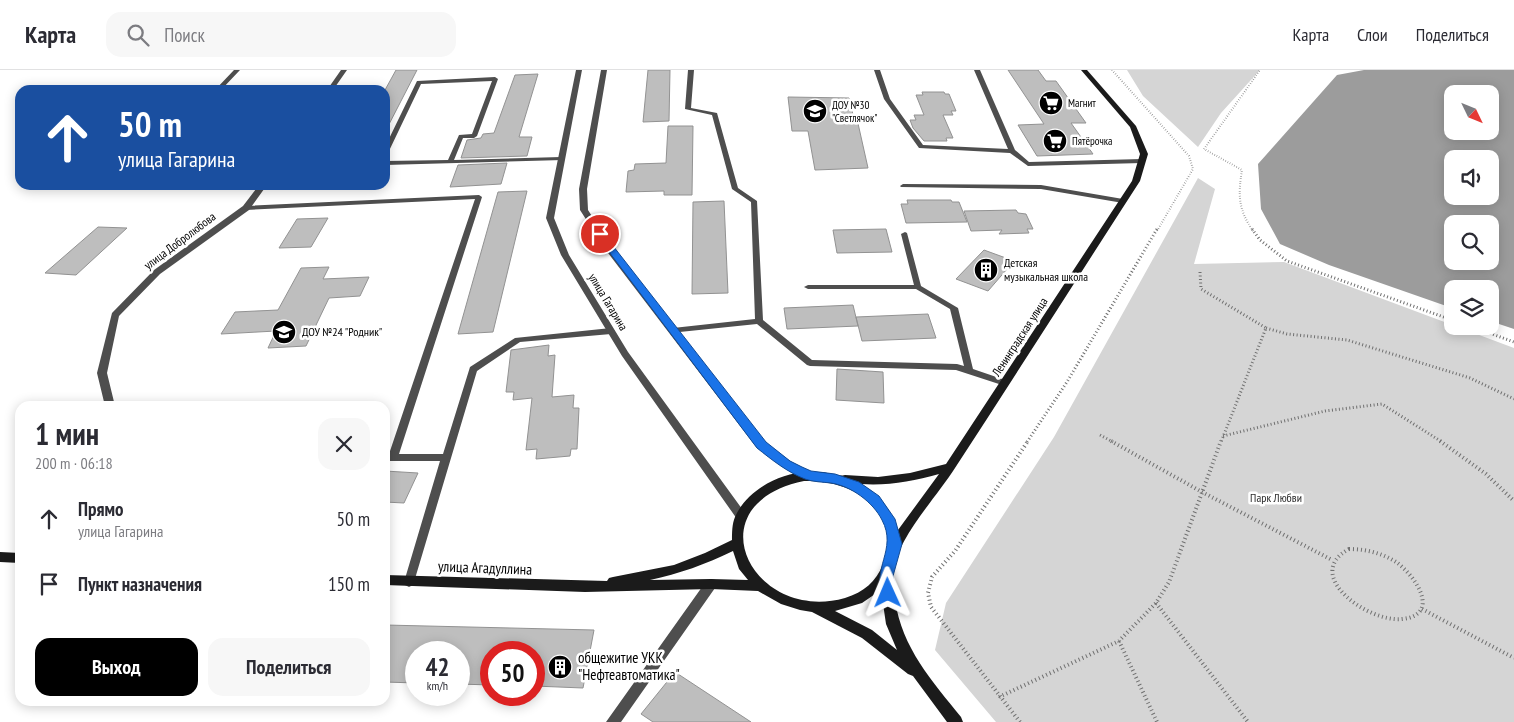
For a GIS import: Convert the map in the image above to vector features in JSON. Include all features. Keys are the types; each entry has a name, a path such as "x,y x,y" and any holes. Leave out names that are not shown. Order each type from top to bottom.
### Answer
{"main road":[{"path":"1084,70 1133,126 1144,154 1142,161"},
{"name":"Ленинградская улица","path":"895,544 950,467 1136,181 1142,161"},
{"path":"916,672 867,634 817,608 782,600 759,586 742,564 736,543 741,516 757,495 784,480 809,476 878,481 910,477 950,467"},
{"path":"835,478 855,486 875,500 889,519 895,544 886,576 894,626 916,672 956,722"},
{"path":"585,587 675,570 709,557 736,543"},
{"path":"0,557 15,558"},
{"path":"817,608 848,604 871,592 886,576"},
{"name":"улица Агадуллина","path":"390,580 585,587"},
{"path":"585,587 711,584 759,586"}],"street":[{"path":"334,85 344,70"},
{"name":"улица Гагарина","path":"579,70 550,218 565,255 625,354 741,516"},
{"path":"604,70 583,189 584,210 608,247 762,445 786,464 809,476"},
{"name":"улица Добролюбова","path":"109,401 102,373 115,315 157,272 246,208 259,190"},
{"path":"613,722 711,584"}],"lane":[{"path":"223,85 237,70"},
{"path":"691,70 688,109 715,114 735,189 754,201 759,321"},
{"path":"877,70 887,99 922,147 1012,151"},
{"path":"977,70 1012,151 1028,164 1142,161"},
{"path":"390,142 419,82 495,80 474,136 461,136 450,162"},
{"path":"390,163 561,159"},
{"path":"903,186 1041,187 1123,201"},
{"path":"246,208 479,197 390,454"},
{"path":"905,234 918,287"},
{"path":"808,287 918,287 954,308 969,371"},
{"path":"673,331 759,321 810,363 956,367 1005,383"},
{"path":"409,582 473,369 518,340 612,331"},
{"path":"390,457 446,458"}],"path":[{"path":"1020,722 931,607 928,593 932,577 955,551 1067,382 1193,168 1189,156 1112,70"},
{"path":"1260,70 1204,149 1242,170 1238,193 1245,219 1260,240 1287,261 1444,317"},
{"path":"1200,272 1201,289 1266,328 1287,334 1347,340 1470,378 1514,399"},
{"path":"999,697 1119,640 1156,603 1169,582 1223,436 1266,328"},
{"path":"1495,335 1514,342"},
{"path":"1223,436 1325,411 1382,404 1467,461 1506,491 1514,501"},
{"path":"1100,435 1202,492 1332,560"},
{"path":"1348,549 1362,549 1382,555 1398,563 1419,586 1424,599 1422,609 1418,614 1407,619 1393,619 1376,615 1360,607 1346,596 1336,584 1331,571 1332,560 1338,553 1348,549"},
{"path":"1156,603 1248,722"},
{"path":"1422,609 1514,658"},
{"path":"1119,640 1157,722"}],"green space":[{"path":"1127,70 1260,70 1221,113 1198,147 1143,96"},
{"name":"Парк Любви","path":"1198,178 1215,189 1194,264 1284,262 1444,322 1444,335 1479,335 1514,348 1514,722 996,722 935,650 946,603 1054,437"}],"shaded area":[{"path":"1364,70 1514,70 1514,329 1499,324 1499,280 1444,280 1444,305 1329,265 1280,244 1261,209 1258,164 1337,75"}],"building":[{"path":"396,70 417,70 390,122 390,85 388,85"},
{"path":"648,70 670,70 669,121 643,122"},
{"name":"Магнит","path":"1008,70 1038,70 1046,81 1056,81 1086,123 1071,123 1093,154 1037,156 1018,125 1044,124"},
{"path":"538,74 519,137 532,137 527,156 461,158 467,140 481,138 483,134 494,133 515,75"},
{"path":"922,92 944,92 949,94 956,111 951,111 953,115 943,115 953,138 946,138 947,141 924,141 913,128 910,120 916,120 914,115 924,115 916,95 923,95"},
{"path":"788,97 849,98 854,119 857,119 868,168 815,170 808,131 792,131"},
{"path":"668,126 693,126 692,195 664,195 664,191 626,192 628,171 634,170 635,164 666,163"},
{"path":"507,163 501,184 450,187 458,165"},
{"path":"527,191 493,332 458,334 498,192"},
{"path":"907,200 951,200 952,202 959,202 967,222 906,223 901,204 908,204"},
{"path":"724,201 728,293 692,294 693,202"},
{"path":"1016,210 1018,213 1026,214 1033,229 1027,229 1029,233 999,234 1002,230 971,231 964,211"},
{"path":"328,218 311,247 279,248 297,219"},
{"path":"98,227 127,228 76,275 45,273"},
{"path":"886,229 892,252 837,253 833,230"},
{"name":"Детская музыкальная школа","path":"984,250 1014,261 988,291 956,279"},
{"path":"329,267 323,279 369,277 360,296 329,298 306,346 268,348 276,331 221,334 235,312 278,310 301,268"},
{"path":"853,305 858,326 787,329 784,308"},
{"path":"928,314 936,338 862,341 856,317"},
{"path":"549,345 548,356 555,355 552,397 574,395 573,408 579,408 577,449 571,449 570,456 536,459 537,449 526,450 532,398 513,400 514,392 506,392 511,350"},
{"path":"837,369 883,372 884,403 836,400"},
{"path":"390,471 418,473 404,503 390,502"},
{"name":"общежитие УКК \"Нефтеавтоматика\"","path":"390,625 594,630 583,688 545,686 545,641 480,641 480,685 470,684 470,641 405,641 405,683 390,682"},
{"path":"675,672 751,722 653,722 641,714"}],"place":[{"name":"Магнит","path":"1051,103"},
{"name":"ДОУ №30 \"Светлячок\"","path":"815,111"},
{"name":"Пятёрочка","path":"1055,141"},
{"name":"Детская музыкальная школа","path":"986,270"},
{"name":"ДОУ №24 \"Родник\"","path":"284,332"},
{"name":"общежитие УКК \"Нефтеавтоматика\"","path":"560,667"}],"route":[{"path":"600,234 608,247 762,445 786,464 809,476 835,478 855,486 875,500 889,519 895,544 886,576 888,593"}]}
